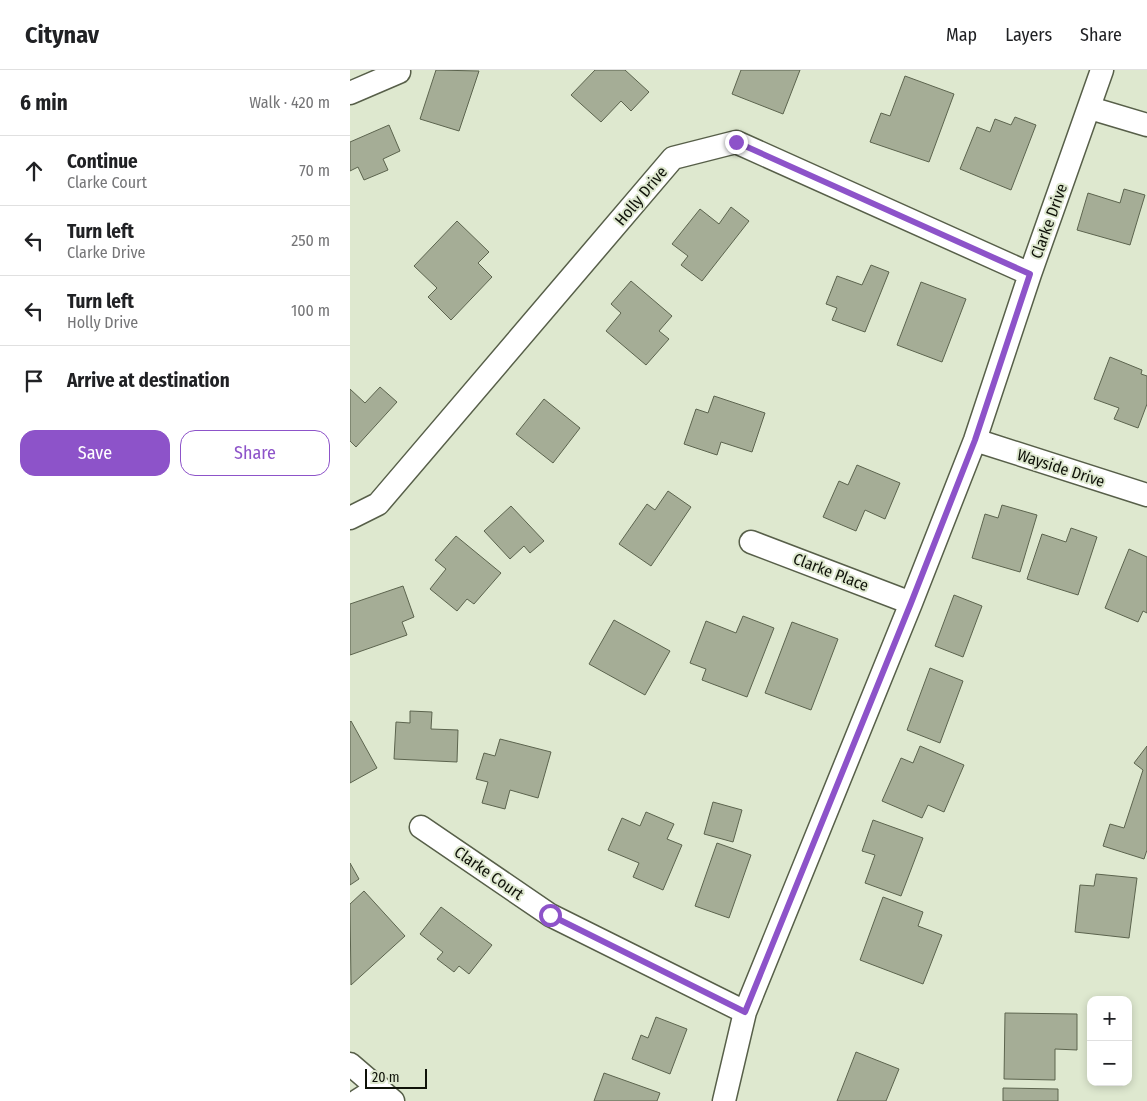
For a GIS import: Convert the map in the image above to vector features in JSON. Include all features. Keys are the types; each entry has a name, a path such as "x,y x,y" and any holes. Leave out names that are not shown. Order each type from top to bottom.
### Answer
{"street":[{"name":"Clarke Drive","path":"724,1101 745,1012 975,440 1030,274 1102,70"},
{"path":"350,93 399,72"},
{"path":"1090,108 1147,125"},
{"name":"Holly Drive","path":"350,518 378,504 673,158 736,142 1030,274"},
{"name":"Wayside Drive","path":"975,440 1147,495"},
{"name":"Clarke Place","path":"752,542 911,603"},
{"name":"Clarke Court","path":"421,827 550,915 745,1012"},
{"path":"350,1064 386,1094"},
{"path":"357,1101 386,1094"}],"building":[{"path":"436,70 479,71 459,131 420,119"},
{"path":"595,70 625,70 649,92 631,111 621,101 601,122 571,95"},
{"path":"741,70 800,70 783,114 732,94"},
{"path":"905,76 954,94 929,162 870,142 881,113 890,116"},
{"path":"1015,117 1036,125 1011,190 960,169 977,127 990,132 995,119 1011,125"},
{"path":"389,125 400,151 383,159 388,170 364,180 358,167 350,171 350,142"},
{"path":"1124,189 1145,195 1130,245 1077,230 1088,193 1120,203"},
{"path":"731,207 749,221 702,281 681,265 688,256 672,244 700,209 719,224"},
{"path":"457,221 489,252 478,263 492,277 451,320 428,297 437,288 414,266"},
{"path":"871,265 889,272 865,332 832,320 837,308 826,304 837,276 862,285"},
{"path":"631,281 672,316 659,331 669,339 646,365 606,331 621,313 611,304"},
{"path":"921,282 966,299 942,362 897,345"},
{"path":"1110,357 1142,370 1141,374 1147,376 1147,404 1138,428 1114,419 1119,408 1094,399"},
{"path":"380,387 397,402 356,447 350,441 350,389 365,403"},
{"path":"714,396 765,413 752,452 721,442 717,455 684,444 696,409 708,413"},
{"path":"544,399 580,428 553,463 516,434"},
{"path":"857,465 900,483 885,519 865,510 856,531 823,517 839,481 848,485"},
{"path":"668,491 691,507 651,566 619,544 647,504 655,510"},
{"path":"1002,505 1037,515 1020,572 972,558 985,514 998,518"},
{"path":"511,506 544,541 530,553 524,546 510,559 484,531"},
{"path":"1071,528 1097,537 1078,595 1027,579 1042,534 1066,542"},
{"path":"456,536 501,573 474,604 467,599 457,611 430,589 446,569 435,560"},
{"path":"1129,549 1147,557 1147,613 1143,611 1138,622 1105,608"},
{"path":"403,586 414,617 402,622 407,635 350,655 350,604"},
{"path":"954,595 982,606 963,657 935,646"},
{"path":"743,616 774,628 747,697 702,680 706,669 690,663 706,621 736,633"},
{"path":"614,620 670,651 645,695 589,664"},
{"path":"792,622 838,639 811,710 765,693"},
{"path":"930,668 963,681 940,743 907,730"},
{"path":"410,711 432,712 431,729 458,730 457,762 394,759 396,722 410,723"},
{"path":"350,722 377,768 350,783"},
{"path":"500,739 551,752 538,798 510,790 505,809 482,803 488,782 476,779 484,753 495,756"},
{"path":"920,746 964,765 944,812 928,805 922,818 882,801 901,758 913,763"},
{"path":"1147,746 1147,850 1144,859 1103,846 1110,824 1124,828 1143,770 1134,763"},
{"path":"713,802 742,810 733,842 704,834"},
{"path":"646,812 674,824 667,839 682,845 663,890 633,877 639,863 608,850 622,818 640,826"},
{"path":"873,820 923,838 901,896 865,883 875,855 862,851"},
{"path":"717,843 751,855 729,918 695,906"},
{"path":"350,863 359,879 350,885"},
{"path":"1096,874 1137,878 1129,938 1075,932 1080,885 1094,886"},
{"path":"364,891 405,936 351,985 350,904"},
{"path":"883,897 923,912 918,926 942,935 923,984 860,960"},
{"path":"441,907 492,945 469,974 459,966 454,972 437,959 443,952 420,934"},
{"path":"1005,1013 1077,1014 1077,1050 1055,1049 1055,1080 1004,1079"},
{"path":"656,1017 687,1029 670,1074 632,1059 641,1035 648,1038"},
{"path":"856,1052 899,1069 886,1101 837,1101"},
{"path":"604,1073 660,1093 657,1101 594,1101"},
{"path":"1003,1088 1058,1089 1058,1101 1003,1101"}],"route":[{"path":"550,915 745,1012 975,440 1030,274 736,142"}]}
